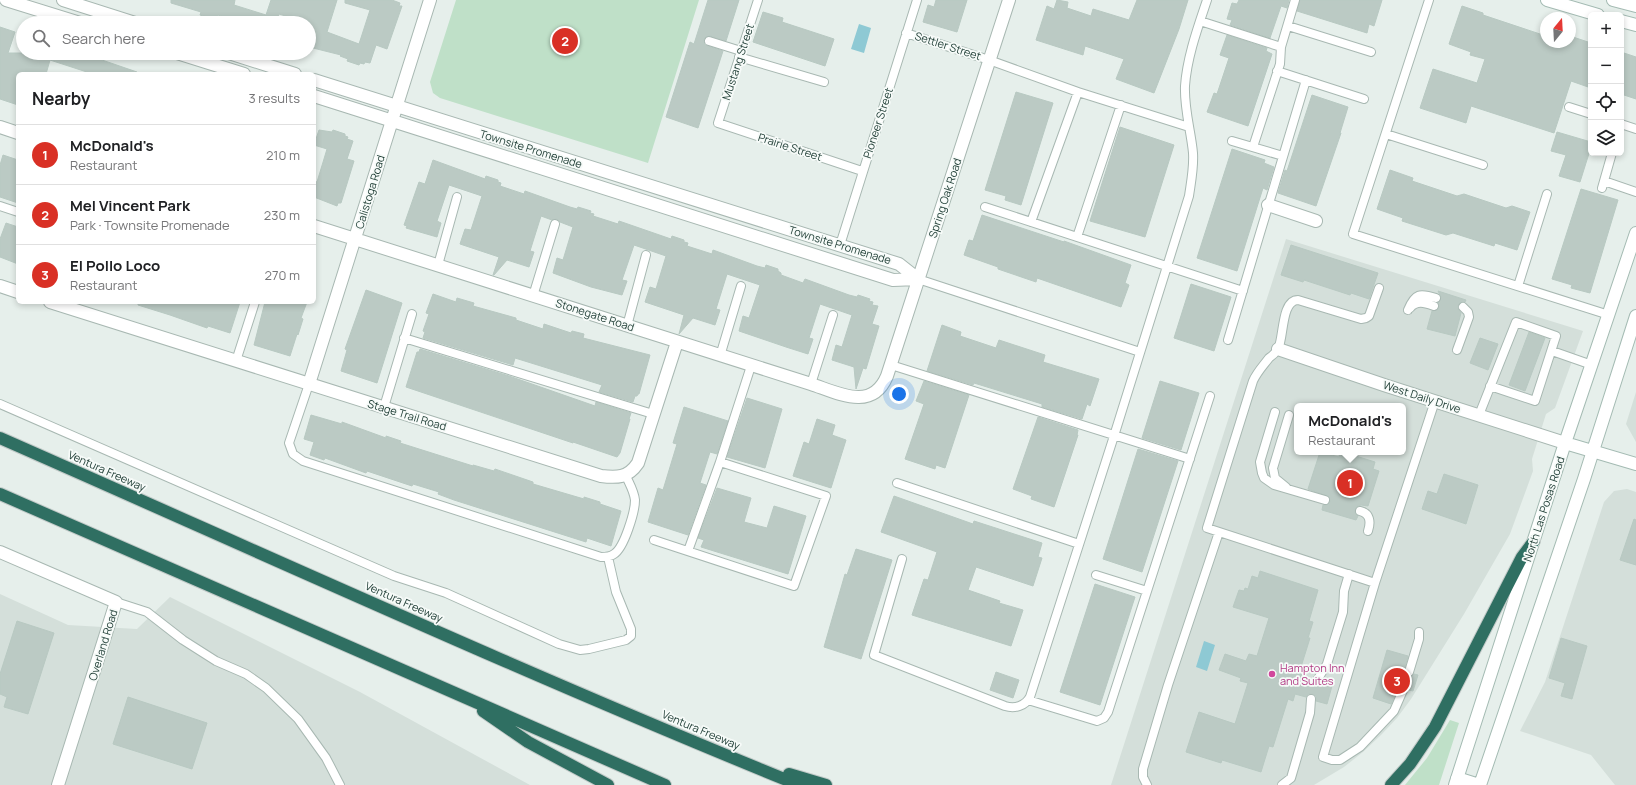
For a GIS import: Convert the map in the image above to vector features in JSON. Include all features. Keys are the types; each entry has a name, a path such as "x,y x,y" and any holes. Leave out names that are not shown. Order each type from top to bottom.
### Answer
{"highway":[{"name":"Ventura Freeway","path":"0,438 535,674 719,753 799,785"},
{"path":"0,494 666,785"},
{"path":"1391,785 1410,764 1435,727 1522,557 1534,541"},
{"path":"463,696 528,742 608,785"},
{"path":"719,753 826,785"}],"street":[{"path":"6,0 57,16"},
{"path":"63,0 113,16"},
{"name":"Calistoga Road","path":"309,384 356,239 430,0"},
{"name":"Spring Oak Road","path":"876,392 884,383 891,365 1009,0"},
{"path":"1547,0 1588,12"},
{"path":"1613,0 1636,6"},
{"path":"1624,22 1636,25"},
{"path":"199,60 238,72"},
{"path":"251,60 289,72"},
{"name":"Townsite Promenade","path":"316,81 899,264 918,279"},
{"name":"Townsite Promenade","path":"316,97 894,280 918,279"},
{"path":"0,127 16,132"},
{"path":"1268,205 1316,221"},
{"name":"Stonegate Road","path":"316,227 751,366 856,398 869,396 876,392"},
{"name":"North Las Posas Road","path":"1456,782 1565,443 1636,233"},
{"path":"0,286 16,291"},
{"name":"Stage Trail Road","path":"56,304 601,476 614,478 626,476"},
{"path":"1456,782 1480,785 1593,451 1636,316"},
{"path":"626,476 638,463 676,342"},
{"name":"West Daily Drive","path":"1278,349 1565,443 1636,464"},
{"name":"Overland Road","path":"0,552 116,602 58,785"}],"lane":[{"name":"Mustang Street","path":"718,123 758,0"},
{"name":"Pioneer Street","path":"840,246 862,171 917,0"},
{"path":"902,559 874,655 1005,706 1016,708 1028,700 1114,436 1183,216 1191,182 1193,153 1186,107 1185,87 1188,66 1207,0"},
{"path":"1253,147 1280,64 1281,47 1295,0"},
{"path":"1429,0 1353,234 1609,315"},
{"path":"1200,21 1281,47"},
{"path":"1288,26 1371,52"},
{"name":"Settler Street","path":"906,33 989,60 1078,92 1189,127"},
{"path":"709,41 740,54 824,82"},
{"path":"1277,71 1364,99"},
{"path":"1228,340 1306,80"},
{"path":"1031,222 1078,92"},
{"path":"1077,237 1121,105"},
{"path":"1569,107 1588,113"},
{"name":"Prairie Street","path":"718,123 862,171"},
{"path":"1624,125 1636,129"},
{"path":"1386,134 1483,165"},
{"path":"1232,141 1283,156"},
{"path":"1611,156 1603,185 1636,192"},
{"path":"1518,286 1547,194"},
{"path":"438,265 458,197"},
{"path":"0,206 16,211"},
{"path":"985,208 1243,291"},
{"path":"533,296 555,224"},
{"path":"627,326 646,255"},
{"path":"918,279 1140,352"},
{"path":"720,356 741,286"},
{"path":"1375,582 1207,528 1244,407 1258,372 1278,349 1283,322 1290,303 1293,300 1298,300 1361,319 1369,316 1379,288"},
{"path":"1408,310 1416,303 1435,302"},
{"path":"236,361 254,304"},
{"path":"1457,350 1469,314 1466,309 1462,311"},
{"path":"384,408 412,314"},
{"path":"811,384 833,315"},
{"path":"1479,415 1490,386 1516,322 1556,336 1535,401 1490,386"},
{"path":"404,338 653,414"},
{"path":"1552,352 1592,365"},
{"path":"891,365 1190,459"},
{"path":"688,551 720,462 751,366"},
{"path":"309,384 289,443 293,454 303,461 602,556 608,557 615,554 623,544 633,511 635,499 626,476"},
{"path":"1028,700 1097,721 1104,718 1108,712 1210,396"},
{"path":"1404,688 1394,711 1360,747 1340,760 1332,760 1323,757 1375,582 1435,401"},
{"path":"0,404 394,576 446,593 559,644 580,650 626,640 631,636 631,629 616,592 608,557"},
{"path":"1275,412 1260,462 1260,468 1264,478 1282,488 1287,488 1325,500"},
{"path":"1287,488 1275,478 1273,468 1289,415"},
{"path":"654,540 794,586 826,496 720,462"},
{"path":"897,483 1079,544"},
{"path":"1360,510 1363,511 1369,518 1370,526 1368,531"},
{"path":"1147,785 1143,776 1143,769 1168,685 1220,532"},
{"path":"1316,682 1324,670 1343,612 1344,591 1349,574"},
{"path":"1096,575 1147,591"},
{"path":"116,602 147,612 183,640 216,661 246,674 266,688 298,719 326,758 340,785"},
{"path":"1409,672 1419,639 1419,632"},
{"path":"1282,785 1291,778 1310,713 1311,699"}],"shaded area":[{"path":"1286,239 1583,331 1555,408 1546,414 1532,459 1533,471 1510,534 1464,614 1411,699 1397,718 1363,752 1344,767 1314,785 1111,785"},
{"path":"1636,392 1636,442 1626,424"},
{"path":"1627,489 1636,492 1636,785 1615,785 1591,755 1520,731 1545,682 1604,502 1614,491"},
{"path":"0,594 68,625 137,629 170,597 360,692 530,785 0,785"}],"green space":[{"path":"456,0 699,0 648,163 440,98 433,93 430,82"},
{"path":"1450,720 1459,723 1439,785 1405,785 1427,758"}],"water":[{"path":"859,24 871,28 864,53 851,49"},
{"path":"1204,641 1215,645 1207,671 1196,667"}],"building":[{"path":"171,0 235,0 234,5 266,15 271,0 337,0 327,32 359,44 370,10 345,3 345,0 392,0 400,3 399,6 402,6 387,49 376,45 370,63 365,62 364,64 360,63 359,65 347,61 348,59 340,56 341,55 316,49 316,16 286,16 279,14 278,16 203,16 200,15 201,12 171,3"},
{"path":"708,0 739,0 726,41 710,36 704,39 705,45 723,51 698,128 666,117 690,42 694,44"},
{"path":"936,0 967,0 957,32 923,22 928,5 934,7"},
{"path":"1057,0 1068,2 1067,8 1091,16 1093,9 1129,20 1137,0 1188,0 1179,29 1154,93 1116,79 1124,59 1085,46 1083,55 1036,40 1047,6 1054,9"},
{"path":"1239,0 1289,0 1287,8 1281,6 1270,38 1230,25 1232,20 1227,19 1232,3 1237,4"},
{"path":"1300,0 1382,0 1374,26 1369,24 1367,33 1297,11"},
{"path":"1462,6 1483,13 1483,15 1540,34 1540,48 1576,48 1576,38 1588,42 1588,87 1571,81 1554,133 1471,106 1466,123 1420,108 1433,69 1477,83 1485,59 1470,55 1471,52 1449,44"},
{"path":"763,12 783,18 782,22 834,39 825,66 753,42"},
{"path":"0,27 15,32 8,53 16,53 16,60 50,60 47,72 16,72 16,104 0,99"},
{"path":"1227,35 1267,48 1266,51 1272,54 1248,126 1207,112 1214,93 1217,94 1229,58 1220,55"},
{"path":"1624,53 1636,57 1636,99 1624,95"},
{"path":"50,60 102,60 137,72 87,72"},
{"path":"1016,92 1053,103 1021,205 1005,200 1006,196 985,190"},
{"path":"1312,95 1348,107 1341,133 1316,206 1278,193 1285,170 1287,171"},
{"path":"1120,127 1174,145 1145,237 1090,221"},
{"path":"319,130 332,132 333,130 345,134 345,136 348,137 347,139 353,141 347,159 354,161 341,203 338,203 337,206 316,198 316,182 327,149 316,146 316,139"},
{"path":"1557,132 1588,141 1588,156 1580,182 1559,176 1566,155 1551,151"},
{"path":"1232,149 1265,160 1264,163 1274,167 1267,190 1263,188 1237,271 1197,258"},
{"path":"3,155 16,159 16,202 0,197 0,165"},
{"path":"433,160 485,179 486,176 498,180 498,182 501,183 500,186 524,194 525,191 570,207 577,209 578,207 591,211 590,213 594,214 593,216 618,224 619,221 671,239 672,236 684,240 684,242 688,243 687,246 712,254 713,250 757,266 765,268 766,265 778,269 781,275 803,283 805,279 849,295 857,297 858,295 870,299 869,301 873,302 872,305 878,306 872,324 879,326 866,369 863,368 856,389 854,367 832,360 836,345 842,347 852,315 820,304 809,338 813,339 808,354 786,347 739,331 743,316 749,318 760,285 727,274 716,309 720,310 715,325 693,318 679,334 684,315 645,302 650,287 656,289 666,256 634,245 622,280 627,281 622,295 591,287 553,273 557,258 563,260 573,227 560,222 557,219 552,220 541,216 530,251 534,252 529,267 507,260 493,275 499,257 460,244 465,229 471,230 482,196 449,185 437,221 441,223 437,237 406,228 407,226 404,225 419,182 425,184"},
{"path":"1390,170 1413,178 1412,181 1457,196 1464,194 1506,208 1512,206 1530,212 1517,250 1495,243 1494,246 1453,233 1446,235 1402,221 1403,218 1377,209"},
{"path":"1581,189 1618,200 1590,293 1571,288 1572,285 1552,279"},
{"path":"982,215 1064,241 1131,265 1125,283 1129,285 1121,307 1037,278 1036,282 964,255 969,240 973,241"},
{"path":"6,223 16,226 16,263 0,257 0,239"},
{"path":"1291,245 1378,273 1369,299 1351,293 1350,295 1304,280 1303,282 1281,275"},
{"path":"1191,284 1231,297 1214,351 1174,338"},
{"path":"366,290 402,303 377,383 341,371 347,350 345,349"},
{"path":"1438,291 1466,300 1458,305 1458,309 1461,313 1455,336 1427,329 1432,311 1437,310 1439,307 1438,303 1441,297"},
{"path":"433,294 456,302 457,298 474,303 473,306 516,318 516,320 543,329 544,324 571,333 572,331 584,334 583,338 650,355 639,394 635,396 633,402 599,392 602,385 515,358 513,365 423,338 425,332 423,331 429,314 426,313"},
{"path":"239,304 230,333 208,326 207,328 138,305"},
{"path":"264,304 306,304 301,318 303,319 298,335 297,334 290,356 254,345"},
{"path":"942,325 961,332 960,336 996,348 999,340 1045,355 1043,362 1099,379 1090,406 1087,404 1082,419 1042,407 1042,404 974,383 973,385 927,371"},
{"path":"1529,332 1545,338 1525,391 1509,385"},
{"path":"1480,338 1498,344 1488,370 1470,363"},
{"path":"420,349 509,376 595,406 596,402 631,413 620,453 617,457 406,387 417,352 419,352"},
{"path":"924,381 969,395 945,468 936,465 935,469 905,459 924,404 916,401"},
{"path":"1160,381 1199,393 1181,450 1142,438"},
{"path":"747,398 782,409 765,468 727,457"},
{"path":"684,407 728,421 717,454 710,452 700,483 706,485 688,535 648,522 658,488 663,490 677,444 673,443"},
{"path":"311,415 342,424 342,422 386,438 386,436 401,441 400,443 473,466 494,471 495,469 533,482 533,484 584,499 584,497 621,511 611,546 587,538 586,542 454,500 438,494 439,492 413,484 412,486 367,471 366,473 325,458 324,460 310,455 314,442 304,439"},
{"path":"1038,417 1078,430 1078,435 1054,507 1031,499 1032,496 1013,489"},
{"path":"817,419 835,425 832,435 846,440 831,488 793,476 804,442 809,444"},
{"path":"1138,449 1178,461 1142,572 1103,559"},
{"path":"1319,455 1331,455 1339,457 1339,455 1353,455 1375,462 1373,469 1379,471 1368,506 1361,505 1356,507 1355,512 1358,516 1356,520 1322,510 1323,505 1327,505 1330,502 1329,497 1308,489"},
{"path":"1444,474 1478,485 1466,524 1422,509 1428,491 1437,494"},
{"path":"717,488 751,498 744,522 767,528 774,506 806,516 788,574 701,547 704,540 698,538"},
{"path":"894,496 973,524 974,521 1042,543 1038,557 1042,558 1033,586 976,567 968,590 1000,601 999,603 1023,610 1011,646 912,615 924,579 928,580 937,552 881,532"},
{"path":"1634,519 1636,520 1636,565 1620,560"},
{"path":"856,549 892,560 861,659 824,647 845,574 847,575"},
{"name":"Hampton Inn and Suites","path":"1260,571 1318,590 1309,621 1313,622 1308,638 1310,638 1300,670 1302,671 1301,676 1311,680 1313,687 1318,687 1322,683 1332,686 1327,704 1316,701 1316,696 1312,694 1308,694 1306,697 1295,694 1293,701 1288,699 1273,747 1269,746 1261,772 1222,760 1221,763 1186,752 1199,712 1235,724 1248,683 1240,681 1241,678 1219,670 1225,654 1246,661 1249,654 1257,656 1269,618 1233,607 1239,590 1244,591 1245,588 1248,589 1252,576 1258,578"},
{"path":"1095,584 1135,597 1100,705 1060,692"},
{"path":"17,621 54,633 28,714 4,707 7,697 0,694 0,674"},
{"path":"1561,638 1587,646 1572,699 1561,696 1565,683 1549,678"},
{"path":"1387,650 1408,656 1404,671 1405,676 1410,677 1414,674 1418,675 1413,691 1409,690 1407,683 1401,683 1391,704 1373,698"},
{"path":"996,672 1019,680 1013,698 990,690"},
{"path":"128,697 207,723 192,769 113,744"}],"place":[{"name":"Mel Vincent Park","path":"565,41"},
{"name":"McDonald's","path":"1350,483"},
{"name":"Hampton Inn and Suites","path":"1272,674"},
{"name":"El Pollo Loco","path":"1397,681"}]}
